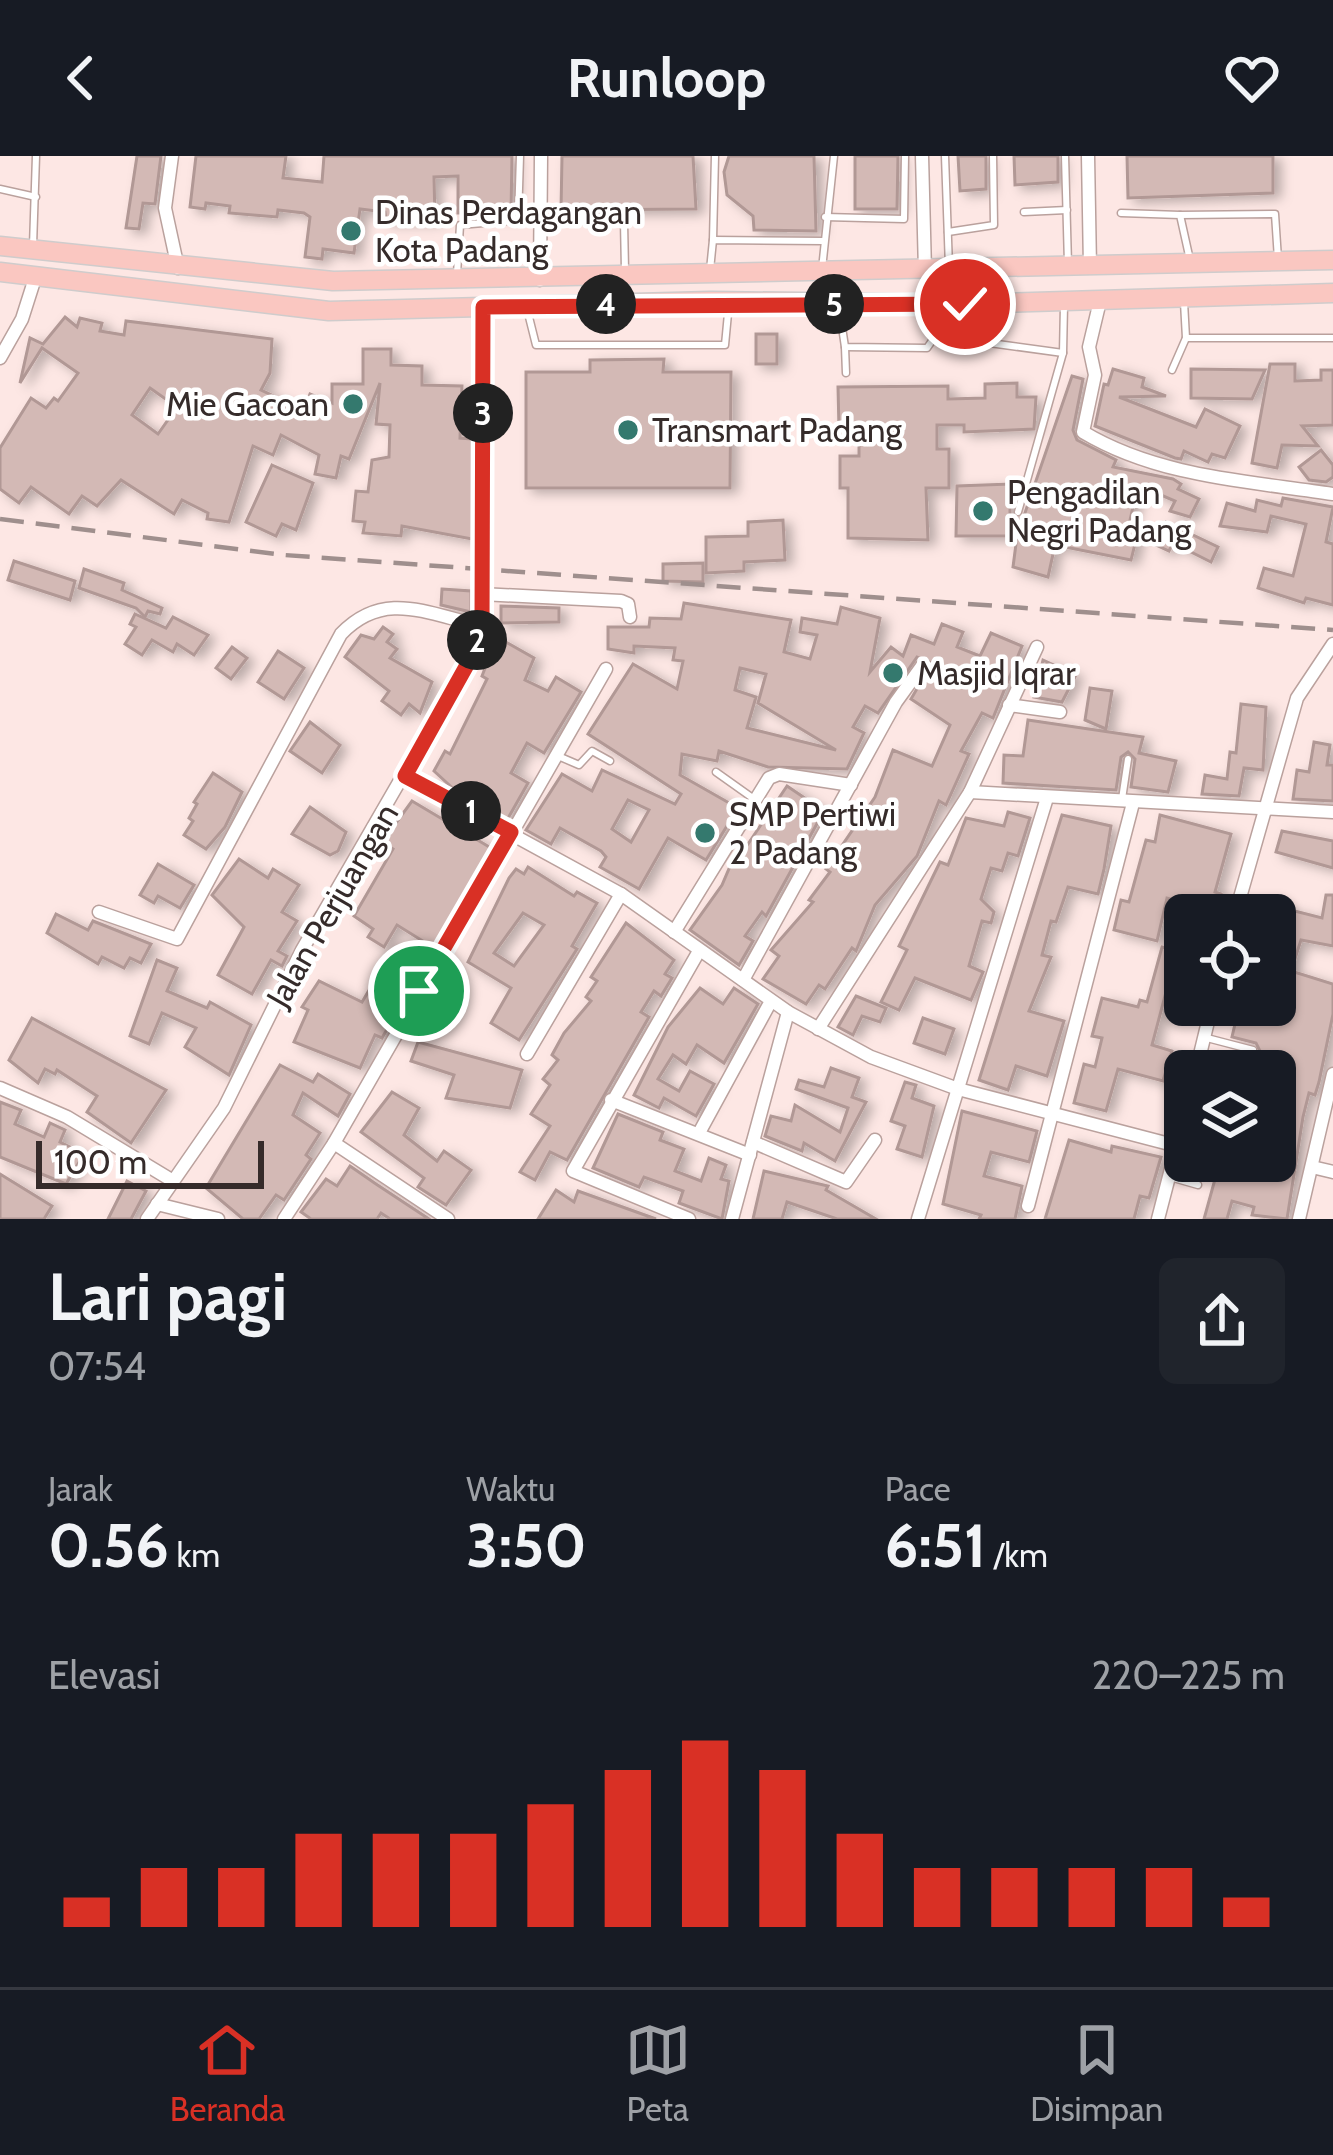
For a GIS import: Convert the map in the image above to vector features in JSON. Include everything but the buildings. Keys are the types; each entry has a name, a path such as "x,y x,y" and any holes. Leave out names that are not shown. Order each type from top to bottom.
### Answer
{"main road":[{"path":"0,246 333,281 1333,260"},
{"path":"998,269 1000,303"},
{"path":"0,272 328,311 729,302 965,304 1333,293"}],"street":[{"path":"172,156 165,208 178,268"},
{"path":"541,156 541,280"},
{"path":"922,156 926,271"},
{"path":"1088,156 1090,267"},
{"path":"0,358 22,319 36,275"},
{"path":"1100,301 1089,347 1095,375 1083,432 1124,456 1163,466 1333,494"},
{"name":"Jalan Perjuangan","path":"147,1219 224,1108 302,950 472,656 482,626 483,307"},
{"path":"482,594 621,601 628,604 630,617"},
{"path":"99,912 177,939 341,634 356,619 386,604 482,626"},
{"path":"1240,894 1297,698 1327,665 1333,644"},
{"path":"818,1029 970,793 1037,646"},
{"path":"743,980 922,666"},
{"path":"284,1219 334,1143 606,669"},
{"path":"1009,705 1060,712"},
{"path":"674,932 769,778 779,774 851,785"},
{"path":"405,776 621,895 788,1012 871,1058 1054,1116 1164,1143"},
{"path":"970,793 1046,801 1333,812"},
{"path":"918,1219 1046,801"},
{"path":"1028,1206 1054,1116 1127,803"},
{"path":"527,1054 621,895"},
{"path":"689,1219 573,1171 699,951"},
{"path":"699,1133 771,1000"},
{"path":"732,1219 788,1012"},
{"path":"1201,1050 1207,1026"},
{"path":"1299,1219 1333,1074"},
{"path":"0,1088 67,1118 173,1181"},
{"path":"611,1100 846,1182 875,1140"},
{"path":"334,1143 448,1219"},
{"path":"1312,1167 1333,1172"},
{"path":"1157,1219 1168,1182"},
{"path":"157,1204 218,1219"}],"lane":[{"path":"32,250 36,156"},
{"path":"457,278 460,225 518,220 520,156"},
{"path":"710,275 715,156"},
{"path":"822,273 834,156"},
{"path":"825,218 904,219 904,156"},
{"path":"945,156 949,271"},
{"path":"948,232 992,228 993,156"},
{"path":"1065,156 1068,268"},
{"path":"0,189 35,197"},
{"path":"1024,212 1067,210"},
{"path":"1121,213 1273,214 1278,261"},
{"path":"1180,215 1191,263"},
{"path":"540,225 622,219 625,278"},
{"path":"713,240 823,241"},
{"path":"1172,370 1186,338 1184,298"},
{"path":"526,305 536,345 725,345 729,302"},
{"path":"1018,512 1063,353 1064,302"},
{"path":"839,304 846,373"},
{"path":"844,347 927,348 936,335 933,304"},
{"path":"965,304 975,341 1063,353"},
{"path":"1186,338 1333,338"},
{"path":"555,754 579,765 592,751 610,761"},
{"path":"1127,803 1128,759"},
{"path":"716,772 754,799"},
{"path":"1204,1037 1253,1050"},
{"path":"1188,1182 1198,1185"}],"railway":[{"path":"0,519 284,555 1333,630"}],"place":[{"name":"Dinas Perdagangan Kota Padang","path":"351,231"},
{"name":"Mie Gacoan","path":"353,404"},
{"name":"Transmart Padang","path":"628,430"},
{"name":"Pengadilan Negri Padang","path":"983,511"},
{"name":"Masjid Iqrar","path":"893,673"},
{"name":"SMP Pertiwi 2 Padang","path":"705,833"}],"route":[{"path":"419,991 511,832 405,776 472,656 482,626 483,307 711,301 965,304"}]}
